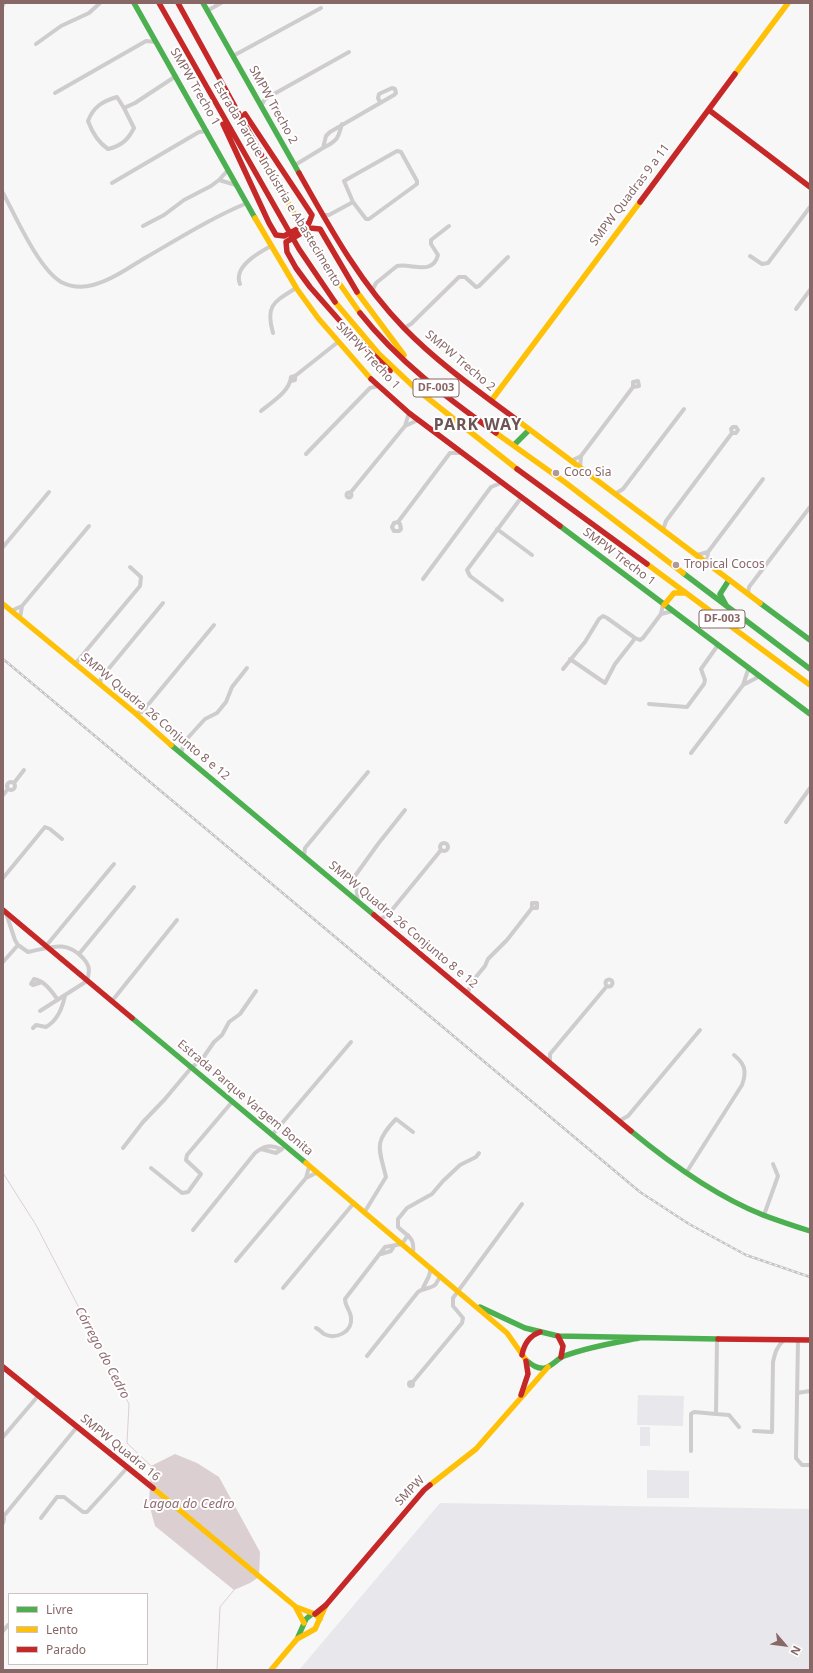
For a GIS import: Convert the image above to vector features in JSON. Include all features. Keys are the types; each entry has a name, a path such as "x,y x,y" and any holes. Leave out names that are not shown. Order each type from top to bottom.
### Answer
{"main road":[{"name":"SMPW Trecho 1","path":"134,3 236,185 296,288 318,318 371,379 409,413 492,477 810,714"},
{"name":"Estrada Parque Indústria e Abastecimento","path":"159,3 299,249 327,292 353,325 379,354 415,388 510,463 810,685"},
{"name":"Estrada Parque Indústria e Abastecimento","path":"178,3 226,87 309,240 363,318 388,345 446,397 565,482 728,608 810,669"},
{"name":"SMPW Trecho 2","path":"203,3 340,246 367,285 406,330 453,372 810,640"},
{"name":"SMPW Quadras 9 a 11","path":"491,401 788,3"},
{"path":"211,96 276,235 284,236 297,230 309,222 312,215 226,87"},
{"path":"709,110 810,187"},
{"path":"410,366 407,359 359,296 320,229 310,228 286,242 285,251 298,272 351,333 394,374 415,388"},
{"path":"514,445 529,430"},
{"path":"663,604 670,590 667,578"},
{"path":"702,588 718,590 728,579"},
{"path":"728,579 720,594 728,608"},
{"path":"663,604 674,593 687,593"},
{"name":"SMPW Quadra 26 Conjunto 8 e 12","path":"3,604 100,685 139,715 181,754 550,1062 618,1121 686,1173 739,1203 764,1215 810,1231"},
{"name":"Estrada Parque Vargem Bonita","path":"4,911 272,1135 283,1148 309,1167 431,1268 439,1278 458,1291 507,1333 526,1360 535,1367 548,1367 561,1357 590,1347 639,1338"},
{"name":"Estrada Parque Vargem Bonita","path":"472,1304 512,1323 558,1336 810,1340"},
{"path":"522,1355 525,1343 530,1337 540,1332"},
{"path":"558,1336 564,1347 564,1352 561,1357"},
{"name":"SMPW","path":"518,1400 526,1385 528,1374 526,1360"},
{"name":"SMPW Quadra 16","path":"3,1367 296,1607 313,1614"},
{"name":"SMPW","path":"297,1639 304,1624 313,1614 326,1605 424,1490 476,1449 548,1367"},
{"name":"SMPW","path":"297,1639 315,1628 326,1605"},
{"name":"SMPW Quadra 16","path":"296,1607 304,1624"},
{"path":"313,1614 320,1619"},
{"path":"304,1624 304,1628 310,1631"},
{"path":"271,1670 297,1639"}],"street":[{"path":"36,44 61,26 89,13 100,3"},
{"path":"208,11 221,3"},
{"path":"233,56 321,8"},
{"path":"146,41 150,32"},
{"path":"55,93 146,41 156,42"},
{"path":"257,99 264,99 349,52"},
{"path":"124,108 135,103 176,76"},
{"path":"116,97 124,108 134,128 130,136 124,142 117,147 108,149 103,146 91,129 88,121 95,109 104,101 116,97"},
{"path":"261,106 264,99"},
{"path":"323,148 328,133 380,102"},
{"path":"294,165 332,144 338,139 342,124"},
{"path":"112,183 205,128"},
{"path":"397,151 400,151 417,181 416,186 367,219 364,218 354,202 344,180 397,151"},
{"path":"143,226 219,180 228,170"},
{"path":"219,180 236,185"},
{"path":"3,193 41,262 61,282 78,288 99,283 121,273 194,230 247,203"},
{"path":"322,215 329,215 354,202"},
{"path":"750,256 762,264 768,264 810,207"},
{"path":"325,221 329,215"},
{"path":"372,291 376,284 397,266 425,268 435,263 438,255 431,244 432,240 449,226"},
{"path":"240,284 237,278 238,274 247,262 252,257 271,246"},
{"path":"406,330 459,277 465,277 476,286 479,286 508,257"},
{"path":"367,285 376,284"},
{"path":"273,332 269,318 272,307 278,299 296,288"},
{"path":"796,309 810,290"},
{"path":"261,411 286,390 291,381 295,380 295,376 338,342"},
{"path":"370,388 371,379"},
{"path":"306,454 370,388 378,386"},
{"path":"571,461 581,456 633,387"},
{"path":"615,494 623,489 684,409"},
{"path":"350,492 404,426 409,413"},
{"path":"404,426 418,420"},
{"path":"663,530 666,521 732,433"},
{"path":"398,522 450,453 449,443"},
{"path":"450,453 462,453"},
{"path":"580,468 581,456"},
{"path":"423,579 492,486 492,477"},
{"path":"707,563 708,552 763,479"},
{"path":"492,486 502,483"},
{"path":"622,499 623,489"},
{"path":"3,547 49,492"},
{"path":"502,600 470,576 467,570 521,498"},
{"path":"748,594 749,587 810,507"},
{"path":"658,526 666,521"},
{"path":"11,610 22,606 89,526"},
{"path":"497,529 532,555"},
{"path":"697,556 708,552"},
{"path":"75,664 140,586 141,577 130,566"},
{"path":"742,589 749,587"},
{"path":"100,685 101,678 163,603"},
{"path":"563,669 585,642 603,616 635,638 642,639 660,614 663,604"},
{"path":"20,618 22,606"},
{"path":"660,614 673,611"},
{"path":"139,715 214,625"},
{"path":"570,659 605,683 615,664 635,638"},
{"path":"649,704 687,707 704,684 705,680 701,669 718,645"},
{"path":"174,748 183,744 204,720 217,712 226,702 232,687 248,668"},
{"path":"691,753 743,685 748,668"},
{"path":"743,685 760,676"},
{"path":"94,680 101,678"},
{"path":"181,754 183,744"},
{"path":"3,795 8,789 7,784 11,782 14,783 24,770"},
{"path":"304,856 305,848 368,772"},
{"path":"786,822 810,788"},
{"path":"358,902 355,876 405,810"},
{"path":"3,878 45,827 50,829 62,840"},
{"path":"297,850 305,848"},
{"path":"385,924 386,917 441,850"},
{"path":"47,946 114,864"},
{"path":"79,954 134,887"},
{"path":"468,994 470,985 485,966 488,959 507,940 532,908"},
{"path":"4,911 14,940 28,952 47,946 65,946 72,948 79,954 88,964 90,969 87,981 40,1011"},
{"path":"379,919 386,917"},
{"path":"112,1001 177,920"},
{"path":"3,962 18,945"},
{"path":"42,982 53,992 58,1000"},
{"path":"461,988 470,985"},
{"path":"550,1062 550,1054 607,986"},
{"path":"123,1148 143,1122 191,1068 203,1058 214,1042 222,1035 229,1022 240,1014 256,991"},
{"path":"33,1028 36,1025 46,1027 51,1024 60,1012 65,996"},
{"path":"618,1121 628,1116 700,1030"},
{"path":"272,1135 351,1042"},
{"path":"541,1055 550,1054"},
{"path":"686,1173 742,1085 745,1077 745,1068 740,1060 734,1055"},
{"path":"151,1168 182,1193 188,1192 201,1174 186,1160 187,1155 232,1102"},
{"path":"626,1127 628,1116"},
{"path":"364,1213 386,1177 379,1141 384,1131 396,1119 413,1132"},
{"path":"193,1230 255,1153 260,1149 273,1153 278,1152 283,1148"},
{"path":"413,1253 414,1243 408,1235 398,1227 398,1219 408,1208 432,1194 442,1181 460,1165 476,1157 479,1153"},
{"path":"764,1215 778,1176 773,1164"},
{"path":"306,1178 309,1167"},
{"path":"236,1261 306,1178 316,1173"},
{"path":"283,1288 353,1204"},
{"path":"412,1383 463,1322 463,1318 455,1309 453,1298 522,1204"},
{"path":"316,1328 324,1334 331,1336 338,1335 347,1330 351,1317 345,1303 345,1299 381,1254 391,1252 394,1246 402,1244 408,1235"},
{"path":"367,1356 423,1288 431,1268"},
{"path":"427,1280 439,1278"},
{"path":"423,1288 429,1288 435,1285 439,1278"},
{"path":"716,1414 717,1339"},
{"path":"770,1339 775,1345 776,1351"},
{"path":"754,1431 772,1432 773,1362 776,1351 780,1344 785,1340"},
{"path":"798,1340 796,1458 802,1465 810,1465"},
{"path":"797,1393 810,1391"},
{"path":"3,1437 38,1396"},
{"path":"691,1451 690,1417 694,1412 730,1416 739,1427"},
{"path":"3,1523 3,1517 78,1427"},
{"path":"41,1518 60,1496 64,1497 83,1512 87,1512 127,1468"},
{"path":"3,1632 8,1625"}],"shaded area":[{"path":"638,1395 684,1396 683,1426 637,1425"},
{"path":"640,1427 650,1427 650,1446 640,1446"},
{"path":"647,1470 689,1471 689,1498 647,1498"},
{"path":"440,1503 810,1509 810,1670 299,1670"}],"water":[{"name":"Lagoa do Cedro","path":"175,1454 197,1463 219,1477 260,1552 259,1577 250,1583 234,1590 155,1526 149,1504 151,1466"}],"waterway":[{"name":"Córrego do Cedro","path":"3,1173 36,1225 129,1404 127,1443 151,1466"},
{"name":"Córrego do Cedro","path":"217,1670 220,1607 234,1590"}],"railway":[{"path":"3,659 640,1192 689,1224 746,1255 810,1277"}],"traffic: fast":[{"path":"134,3 255,218"},
{"path":"203,3 299,173"},
{"path":"514,445 529,430"},
{"path":"560,526 810,714"},
{"path":"683,573 810,669"},
{"path":"726,605 720,594 729,580"},
{"path":"760,603 810,640"},
{"path":"171,745 374,915"},
{"path":"132,1018 306,1163"},
{"path":"631,1131 678,1167 711,1189 763,1215 810,1231"},
{"path":"480,1307 525,1328 558,1336 718,1339"},
{"path":"526,1360 537,1367 545,1368 561,1357 582,1350 639,1338"},
{"path":"298,1637 306,1619 312,1614"}],"traffic: slow":[{"path":"735,74 788,3"},
{"path":"267,165 309,240 360,313"},
{"path":"491,401 640,202"},
{"path":"255,218 297,289 318,318 371,379"},
{"path":"357,292 404,355"},
{"path":"335,302 379,354 415,388 517,469"},
{"path":"517,420 760,603"},
{"path":"496,433 566,483 683,573"},
{"path":"647,564 810,685"},
{"path":"664,605 674,593 686,593"},
{"path":"3,604 135,713 171,745"},
{"path":"306,1163 507,1333 526,1360"},
{"path":"430,1485 476,1449 548,1367"},
{"path":"153,1488 296,1607 315,1614 320,1619"},
{"path":"271,1670 297,1639 315,1629 326,1605"},
{"path":"296,1608 304,1623"}],"traffic: jam":[{"path":"159,3 299,249 335,302"},
{"path":"178,3 267,165"},
{"path":"640,202 735,74"},
{"path":"709,110 810,187"},
{"path":"223,124 269,223 276,235 284,236 309,223 312,215 245,114"},
{"path":"299,173 347,254 373,293 388,311 431,353 517,420"},
{"path":"357,292 320,229 310,228 286,242 287,252 296,268 310,287 347,329 390,371"},
{"path":"360,313 390,347 407,363 441,392 496,433"},
{"path":"371,379 409,413 560,526"},
{"path":"517,469 647,564"},
{"path":"3,910 132,1018"},
{"path":"374,915 631,1131"},
{"path":"522,1355 524,1347 528,1341 540,1332"},
{"path":"558,1336 563,1346 561,1357"},
{"path":"718,1339 810,1340"},
{"path":"521,1395 528,1374 526,1361"},
{"path":"3,1367 153,1488"},
{"path":"315,1614 326,1605 424,1490 430,1485"}],"place":[{"name":"Coco Sia","path":"556,473"},
{"name":"Tropical Cocos","path":"676,565"}],"district":[{"name":"PARK WAY","path":"478,425"}]}
